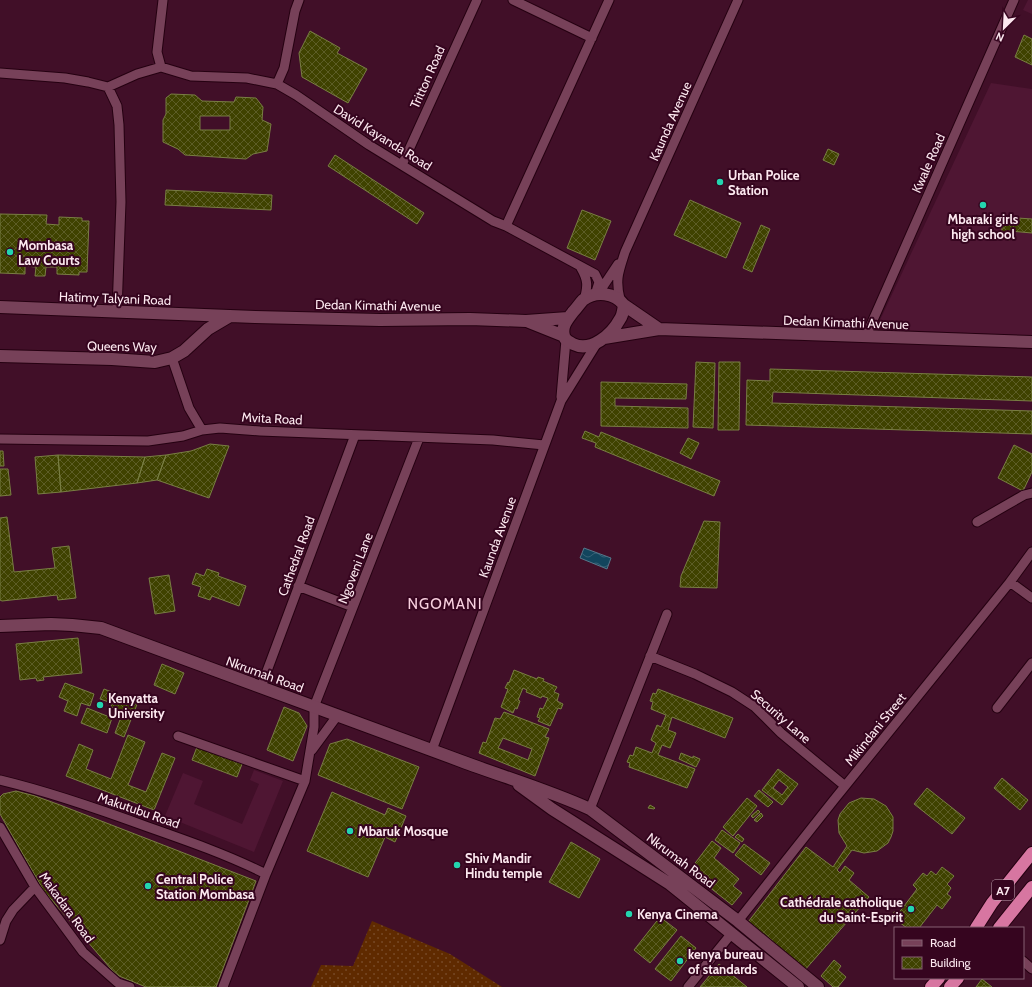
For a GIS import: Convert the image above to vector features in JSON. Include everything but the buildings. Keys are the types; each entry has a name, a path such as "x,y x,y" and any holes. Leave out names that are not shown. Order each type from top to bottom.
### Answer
{"highway":[{"name":"A7","path":"977,927 992,903 1032,853"},
{"name":"A7","path":"1000,927 1032,887"},
{"path":"992,903 1008,917"},
{"path":"931,987 937,979"},
{"path":"950,987 957,979"}],"street":[{"path":"0,73 65,78 108,87 137,74 161,67 157,52 163,0"},
{"path":"277,84 284,68 295,11 299,0"},
{"name":"Tritton Road","path":"402,165 477,0"},
{"path":"513,0 592,38"},
{"path":"506,226 609,0"},
{"name":"Kaunda Avenue","path":"625,252 738,0"},
{"name":"Kwale Road","path":"866,336 1014,0"},
{"name":"David Kayanda Road","path":"161,67 191,76 247,78 277,84 296,95 369,145 493,221 506,226 580,266 586,276 592,296"},
{"path":"108,87 117,106 119,125 121,202 117,312"},
{"path":"561,401 565,338 563,327 568,318 592,296 625,252"},
{"path":"561,401 600,341 620,320 622,302 617,286 619,270 625,252"},
{"path":"592,296 611,295 659,329"},
{"name":"Hatimy Talyani Road","path":"0,307 230,316"},
{"path":"186,314 194,320 199,337"},
{"name":"Dedan Kimathi Avenue","path":"230,316 380,320 470,319 526,321 568,318"},
{"name":"Queens Way","path":"0,356 155,362 172,358 184,351 208,329 230,316"},
{"name":"Dedan Kimathi Avenue","path":"526,321 565,338"},
{"name":"Dedan Kimathi Avenue","path":"600,341 659,329 1032,342"},
{"path":"565,338 576,345 587,346 600,341"},
{"path":"172,358 189,408 202,430"},
{"name":"Kaunda Avenue","path":"432,750 561,401"},
{"name":"Mvita Road","path":"0,439 148,442 183,436 202,430 220,428 419,438 493,440 544,445"},
{"name":"Cathedral Road","path":"261,687 355,435"},
{"name":"Ngoveni Lane","path":"314,707 419,438"},
{"path":"977,522 1024,495 1032,493"},
{"name":"Mikindani Street","path":"738,921 1010,582 1032,552"},
{"path":"1010,582 1032,598"},
{"path":"298,586 354,607"},
{"path":"590,809 667,614"},
{"name":"Nkrumah Road","path":"3,628 51,624 100,628 337,716 514,780 544,789 590,809 738,921 818,987"},
{"name":"Security Lane","path":"650,656 695,674 732,692 755,707 781,733 845,786"},
{"path":"997,708 1032,663"},
{"path":"223,987 266,874 304,781 311,751 314,727 314,707"},
{"path":"311,751 337,716"},
{"path":"178,736 304,781"},
{"name":"Makutubu Road","path":"0,780 24,786 112,814 245,863 266,874"},
{"name":"Nkrumah Road","path":"514,780 552,809 670,884 798,987"},
{"path":"598,839 608,822"},
{"name":"Makadara Road","path":"0,827 35,887 83,952 117,985 130,987"},
{"path":"0,940 6,922 13,910 35,887"},
{"path":"688,987 732,933"},
{"path":"1024,962 1032,969"}],"shaded area":[{"path":"1028,0 1032,0 1032,14 1023,10"},
{"name":"Mbaraki girls high school","path":"991,83 1032,89 1032,336 879,329 880,320"},
{"path":"254,770 283,781 254,852 165,816 183,773 203,781 194,804 242,824 259,784 250,780"},
{"path":"372,921 450,954 502,987 311,987 321,965 353,966"}],"water":[{"path":"584,548 611,558 607,569 580,558"}],"place":[{"name":"Urban Police Station","path":"720,182"},
{"name":"Mbaraki girls high school","path":"983,205"},
{"name":"Mombasa Law Courts","path":"10,252"},
{"name":"Kenyatta University","path":"100,705"},
{"name":"Mbaruk Mosque","path":"350,831"},
{"name":"Shiv Mandir Hindu temple","path":"457,865"},
{"name":"Central Police Station Mombasa","path":"148,886"},
{"name":"Cathédrale catholique du Saint-Esprit","path":"911,909"},
{"name":"Kenya Cinema","path":"629,914"},
{"name":"kenya bureau of standards","path":"680,961"}],"district":[{"name":"NGOMANI","path":"445,604"}]}
